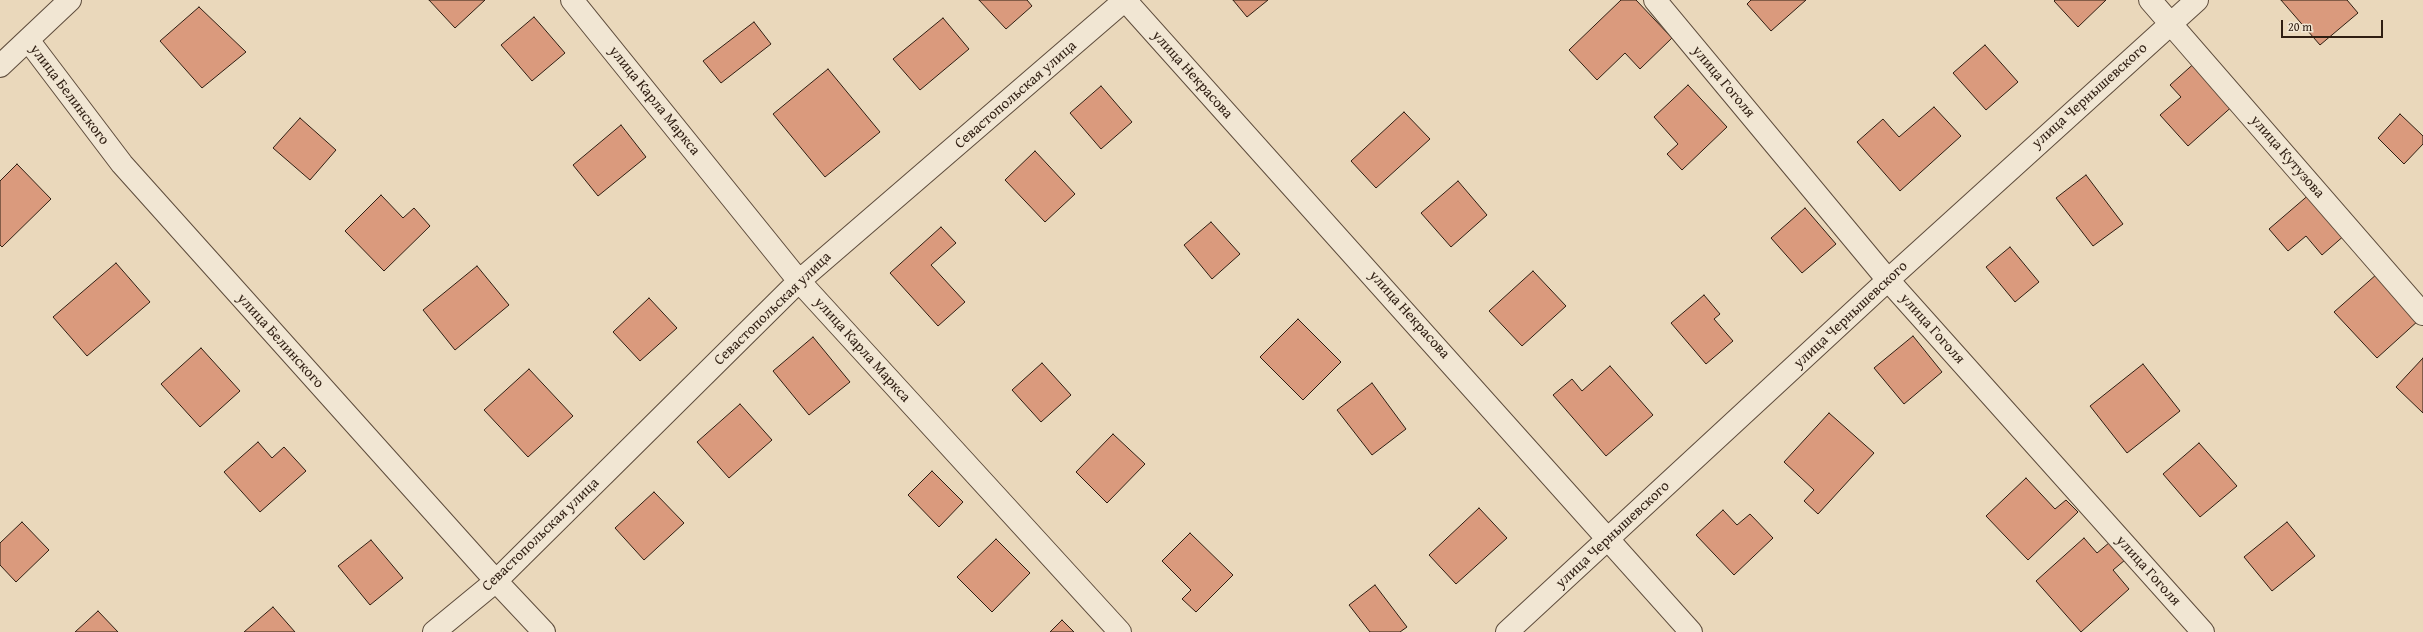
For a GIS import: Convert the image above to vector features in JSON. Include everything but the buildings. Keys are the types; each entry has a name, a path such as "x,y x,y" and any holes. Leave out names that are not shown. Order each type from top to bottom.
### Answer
{"street":[{"path":"0,66 70,0"},
{"name":"улица Карла Маркса","path":"572,0 799,281 1120,632"},
{"name":"Севастопольская улица","path":"434,632 496,581 799,281 1125,0"},
{"name":"улица Некрасова","path":"1125,0 1610,539 1691,632"},
{"name":"улица Гоголя","path":"1655,0 1888,280 2203,632"},
{"name":"улица Кутузова","path":"2150,0 2423,314"},
{"name":"улица Чернышевского","path":"1507,632 1610,539 1888,280 2197,0"},
{"name":"улица Белинского","path":"28,40 122,164 496,581 544,632"}]}
